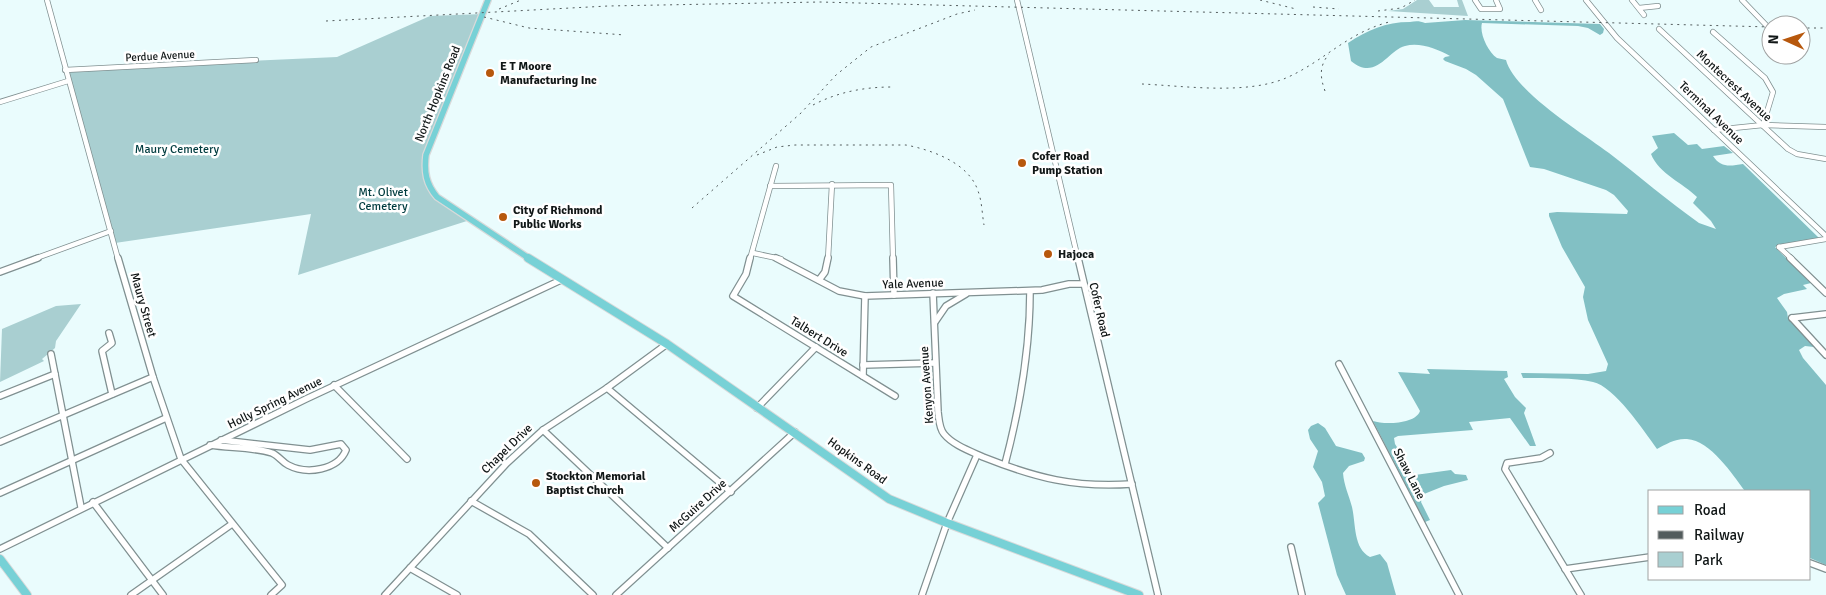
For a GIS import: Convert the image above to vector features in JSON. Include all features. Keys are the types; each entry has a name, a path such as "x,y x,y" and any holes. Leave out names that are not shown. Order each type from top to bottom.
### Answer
{"main road":[{"name":"North Hopkins Road","path":"488,0 429,145 424,164 425,178 430,190 446,204 587,296"},
{"name":"Hopkins Road","path":"587,296 668,344 889,500 1139,595"},
{"path":"0,559 27,595"}],"street":[{"name":"Maury Street","path":"47,0 68,81 152,377 181,459 282,585 272,595"},
{"name":"Cofer Road","path":"1017,0 1158,595"},
{"path":"1475,0 1481,9 1496,10 1500,9 1496,0"},
{"path":"1535,0 1541,10"},
{"name":"Terminal Avenue","path":"1586,0 1614,34 1826,238"},
{"path":"1632,0 1644,15"},
{"path":"1742,0 1761,20"},
{"path":"1639,8 1658,6"},
{"name":"Montecrest Avenue","path":"1660,29 1788,149 1797,154 1826,159"},
{"path":"1713,32 1764,78 1773,92 1762,125"},
{"name":"Perdue Avenue","path":"65,70 256,60"},
{"path":"0,102 68,81"},
{"path":"1714,130 1762,125 1826,127"},
{"path":"753,253 776,166"},
{"path":"819,280 826,272 828,263 832,184"},
{"path":"770,186 891,185 894,294"},
{"path":"0,272 111,230"},
{"path":"1826,238 1779,247 1826,294"},
{"name":"Yale Avenue","path":"753,253 780,259 839,291 864,296 1030,290 1083,284"},
{"name":"Talbert Drive","path":"753,253 746,274 733,296 895,396"},
{"name":"Holly Spring Avenue","path":"0,549 209,445 561,280"},
{"path":"1005,464 1016,423 1029,332 1030,290"},
{"path":"934,325 946,306 971,292"},
{"name":"Kenyon Avenue","path":"933,293 935,363 940,426 944,435 952,442 977,455"},
{"path":"863,376 864,296"},
{"path":"1826,314 1792,318 1826,355"},
{"path":"109,332 112,343 102,351 112,394"},
{"name":"Chapel Drive","path":"385,595 507,463 543,430 607,388 668,344"},
{"path":"757,408 816,347"},
{"path":"51,354 82,508"},
{"path":"863,365 935,363"},
{"name":"Shaw Lane","path":"1339,364 1459,595"},
{"path":"0,396 55,374"},
{"path":"0,442 152,377"},
{"path":"334,386 407,459"},
{"path":"607,388 731,492"},
{"path":"0,493 166,418"},
{"path":"543,430 668,548"},
{"name":"McGuire Drive","path":"616,595 795,432"},
{"path":"209,445 274,453 288,465 318,470 324,469 341,459 346,450 344,445 338,444 310,450 221,440"},
{"path":"1550,453 1541,458 1510,462 1505,467 1580,595"},
{"path":"922,595 948,524 977,455 1055,481 1102,486 1132,484"},
{"path":"471,501 529,534 593,595"},
{"path":"93,502 163,595"},
{"path":"131,595 232,524"},
{"path":"1291,547 1302,595"},
{"path":"1565,569 1648,557"},
{"path":"1811,562 1826,569"},
{"path":"410,568 457,595"}],"green space":[{"path":"1417,0 1429,0 1434,7 1459,7 1457,0 1462,0 1468,16 1388,11 1403,9"},
{"name":"Maury Cemetery","path":"483,14 427,154 430,188 470,220 298,275 311,214 115,243 65,69 337,57 430,16"},
{"path":"81,304 56,341 55,348 42,359 44,361 0,382 2,329 56,306"}],"shaded area":[{"path":"1465,20 1600,24 1604,29 1600,35 1588,28 1578,26 1482,23 1481,27 1483,37 1490,51 1497,58 1506,60 1512,72 1535,98 1699,223 1716,229 1711,221 1693,203 1697,197 1665,173 1655,161 1651,154 1658,148 1652,136 1674,133 1688,145 1697,144 1702,149 1724,146 1733,153 1713,156 1719,163 1726,165 1743,164 1819,238 1775,247 1811,283 1803,285 1807,289 1784,294 1777,298 1787,312 1788,318 1814,347 1805,346 1799,350 1803,358 1826,385 1826,565 1811,558 1811,490 1744,490 1720,459 1696,441 1679,439 1657,449 1628,410 1601,385 1577,379 1523,378 1521,373 1588,374 1606,371 1608,364 1588,320 1583,297 1585,287 1562,247 1549,213 1627,214 1628,211 1614,195 1606,190 1544,169 1530,167 1503,99 1476,75 1443,59 1450,56 1428,47 1411,45 1399,49 1375,67 1360,67 1351,61 1348,43 1363,34 1393,23 1418,21 1425,23"},
{"path":"1427,369 1507,371 1508,377 1504,379 1515,397 1526,408 1524,413 1536,446 1530,446 1510,418 1469,422 1473,430 1398,436 1394,438 1395,444 1415,475 1451,470 1455,474 1466,475 1468,480 1444,486 1424,494 1421,502 1430,520 1425,522 1373,421 1384,423 1413,419 1420,411 1398,372 1430,374"},
{"path":"1318,423 1325,428 1336,446 1362,453 1365,458 1364,461 1349,466 1343,473 1352,507 1356,535 1365,553 1370,557 1380,554 1387,563 1396,595 1346,595 1337,575 1318,503 1325,496 1322,482 1313,467 1318,451 1310,439 1308,430 1311,426"}],"railway":[{"path":"499,9 521,0"},
{"path":"1260,0 1296,9"},
{"path":"1378,11 1401,8 1415,0"},
{"path":"326,21 608,6 820,2 1761,27"},
{"path":"1313,7 1339,9"},
{"path":"692,208 801,113 836,75 871,47 957,14 975,10"},
{"path":"484,17 529,28 625,35"},
{"path":"1142,84 1234,88 1270,83 1286,78 1312,64 1360,33 1389,22"},
{"path":"1811,28 1826,28"},
{"path":"1325,91 1321,72 1323,63 1329,54"},
{"path":"813,105 851,91 892,87"},
{"path":"757,155 777,147 795,145 906,145 927,150 948,159 967,173 978,191 984,225"}],"place":[{"name":"E T Moore Manufacturing Inc","path":"490,73"},
{"name":"Cofer Road Pump Station","path":"1022,163"},
{"name":"City of Richmond Public Works","path":"503,217"},
{"name":"Hajoca","path":"1048,254"},
{"name":"Stockton Memorial Baptist Church","path":"536,483"}],"park label":[{"name":"Mt. Olivet Cemetery","path":"383,199"}]}
